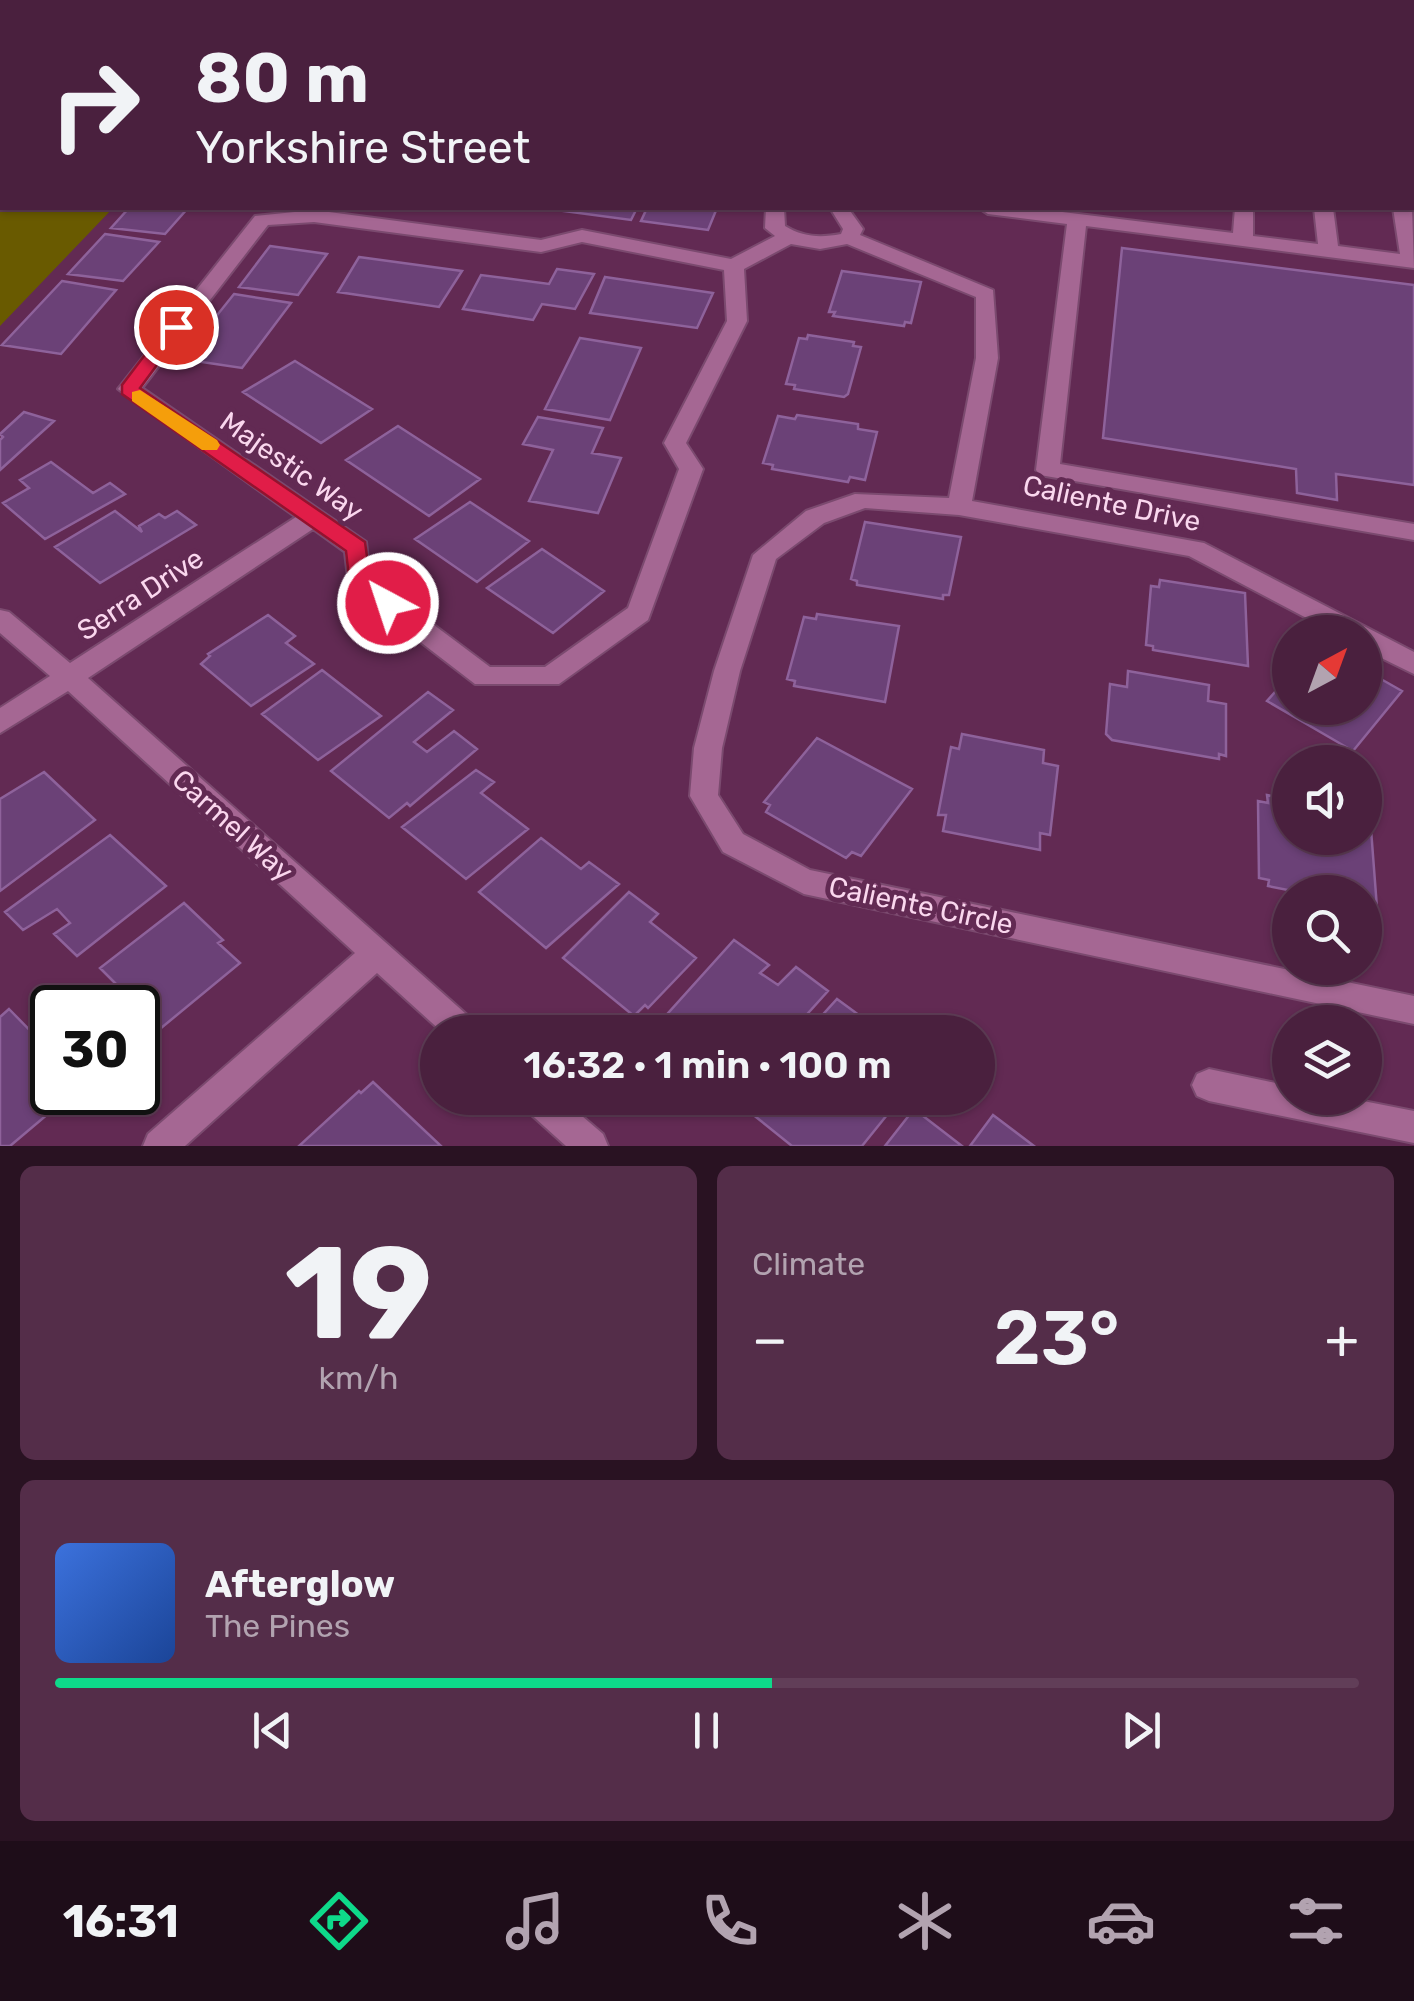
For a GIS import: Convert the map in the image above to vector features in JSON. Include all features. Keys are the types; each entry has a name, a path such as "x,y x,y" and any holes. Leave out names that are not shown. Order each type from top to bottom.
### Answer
{"street":[{"path":"775,210 775,228 788,237 823,245 849,238 986,294 986,358 959,506"},
{"path":"840,210 853,229 849,238"},
{"path":"1002,210 1077,221 1162,218 1243,240 1413,262 1403,210"},
{"path":"1243,240 1244,210"},
{"path":"1324,210 1329,251"},
{"name":"Majestic Way","path":"314,216 541,246 582,236 734,266 737,322 676,443 691,469 639,613 550,677 484,676 358,581 357,548 129,389 262,220 314,216"},
{"path":"1077,221 1048,470 1414,532"},
{"path":"734,266 788,237"},
{"name":"Caliente Drive","path":"766,556 815,517 863,500 959,506 1195,550 1321,615"},
{"name":"Serra Drive","path":"0,722 313,518"},
{"name":"Caliente Circle","path":"766,556 727,671 708,748 704,796 734,844 804,881 1414,1010"},
{"name":"Carmel Way","path":"0,620 68,676 445,1015"},
{"path":"1382,647 1414,664"},
{"path":"160,1146 376,954"},
{"path":"1209,1085 1414,1127"},
{"path":"556,1115 591,1146"}],"shaded area":[{"path":"0,210 111,210 0,326"}],"building":[{"path":"127,210 186,210 165,234 111,228"},
{"path":"565,210 636,210 631,220"},
{"path":"646,210 716,210 708,230 641,221"},
{"path":"105,234 159,242 123,281 68,274"},
{"path":"270,246 327,254 298,295 239,287"},
{"path":"1122,248 1414,285 1414,485 1336,474 1337,500 1297,493 1296,469 1103,438"},
{"path":"359,257 462,271 439,307 338,292"},
{"path":"557,269 594,274 575,309 542,304 533,320 463,309 481,275 549,284"},
{"path":"842,271 921,282 911,323 905,322 904,326 833,316 835,312 829,312"},
{"path":"605,277 713,293 697,328 590,313"},
{"path":"62,281 116,290 61,354 2,345"},
{"path":"234,294 291,303 242,368 182,359"},
{"path":"808,335 854,342 853,346 861,347 844,397 794,389 795,385 786,384 799,338 807,339"},
{"path":"580,338 641,348 610,420 545,409"},
{"path":"295,361 372,409 321,443 243,392"},
{"path":"24,412 54,421 0,470 0,434"},
{"path":"797,415 858,424 858,429 877,432 865,480 850,477 848,482 772,469 773,465 763,463 778,416 795,419"},
{"path":"538,417 603,428 592,453 621,458 598,513 529,501 553,450 523,444"},
{"path":"398,426 480,479 429,516 346,460"},
{"path":"51,462 93,493 110,483 125,494 45,539 3,503 29,488 20,480"},
{"path":"470,502 529,541 477,582 415,539"},
{"path":"115,511 142,532 139,526 159,514 165,518 177,511 196,525 100,583 55,547"},
{"path":"865,522 961,537 949,595 943,595 943,599 857,585 851,579"},
{"path":"542,549 604,591 553,633 487,588"},
{"path":"1160,580 1245,593 1248,666 1153,650 1153,646 1146,645 1151,586 1159,587"},
{"path":"817,614 899,626 885,702 794,686 795,681 787,679 804,617 816,619"},
{"path":"268,615 295,636 286,643 314,664 251,706 201,664 208,654"},
{"path":"322,670 381,716 318,760 262,714"},
{"path":"1128,671 1209,685 1208,701 1226,704 1226,756 1219,754 1219,759 1112,740 1106,734 1110,684 1127,687"},
{"path":"1382,680 1402,691 1382,715"},
{"path":"428,692 453,710 414,742 427,752 454,731 477,749 410,806 407,803 389,818 331,771"},
{"path":"1308,725 1374,725 1358,745 1343,745"},
{"path":"962,734 1044,750 1043,763 1058,766 1050,835 1040,833 1040,850 943,831 946,815 938,815 951,747 959,749"},
{"path":"817,738 912,789 861,856 852,852 846,858 766,812 770,805 764,802"},
{"path":"476,770 494,782 481,793 528,829 466,879 402,827"},
{"path":"44,772 95,820 0,891 0,799"},
{"path":"1267,795 1272,796 1272,855 1373,855 1374,875 1272,875 1272,887 1268,886 1269,880 1259,878 1258,801 1268,803"},
{"path":"110,835 166,886 77,956 54,934 70,923 57,909 23,930 5,912"},
{"path":"541,838 581,869 589,862 619,884 546,948 479,892"},
{"path":"629,892 658,914 650,922 696,958 648,1008 645,1005 633,1015 563,958"},
{"path":"184,903 223,940 218,943 240,963 160,1029 160,985 117,985 100,968"},
{"path":"734,940 769,965 760,973 778,985 796,967 828,991 806,1015 666,1015"},
{"path":"837,999 859,1015 822,1015"},
{"path":"9,1009 30,1030 30,1115 47,1115 10,1146 0,1146 0,1017"},
{"path":"373,1082 441,1146 299,1146 359,1091"},
{"path":"753,1115 887,1115 862,1146 792,1146"},
{"path":"909,1115 922,1115 962,1146 885,1146"},
{"path":"993,1115 1034,1146 970,1146"}],"slow traffic":[{"path":"140,397 209,445"}],"route":[{"path":"176,327 129,389 357,548 358,581 388,603"}]}
